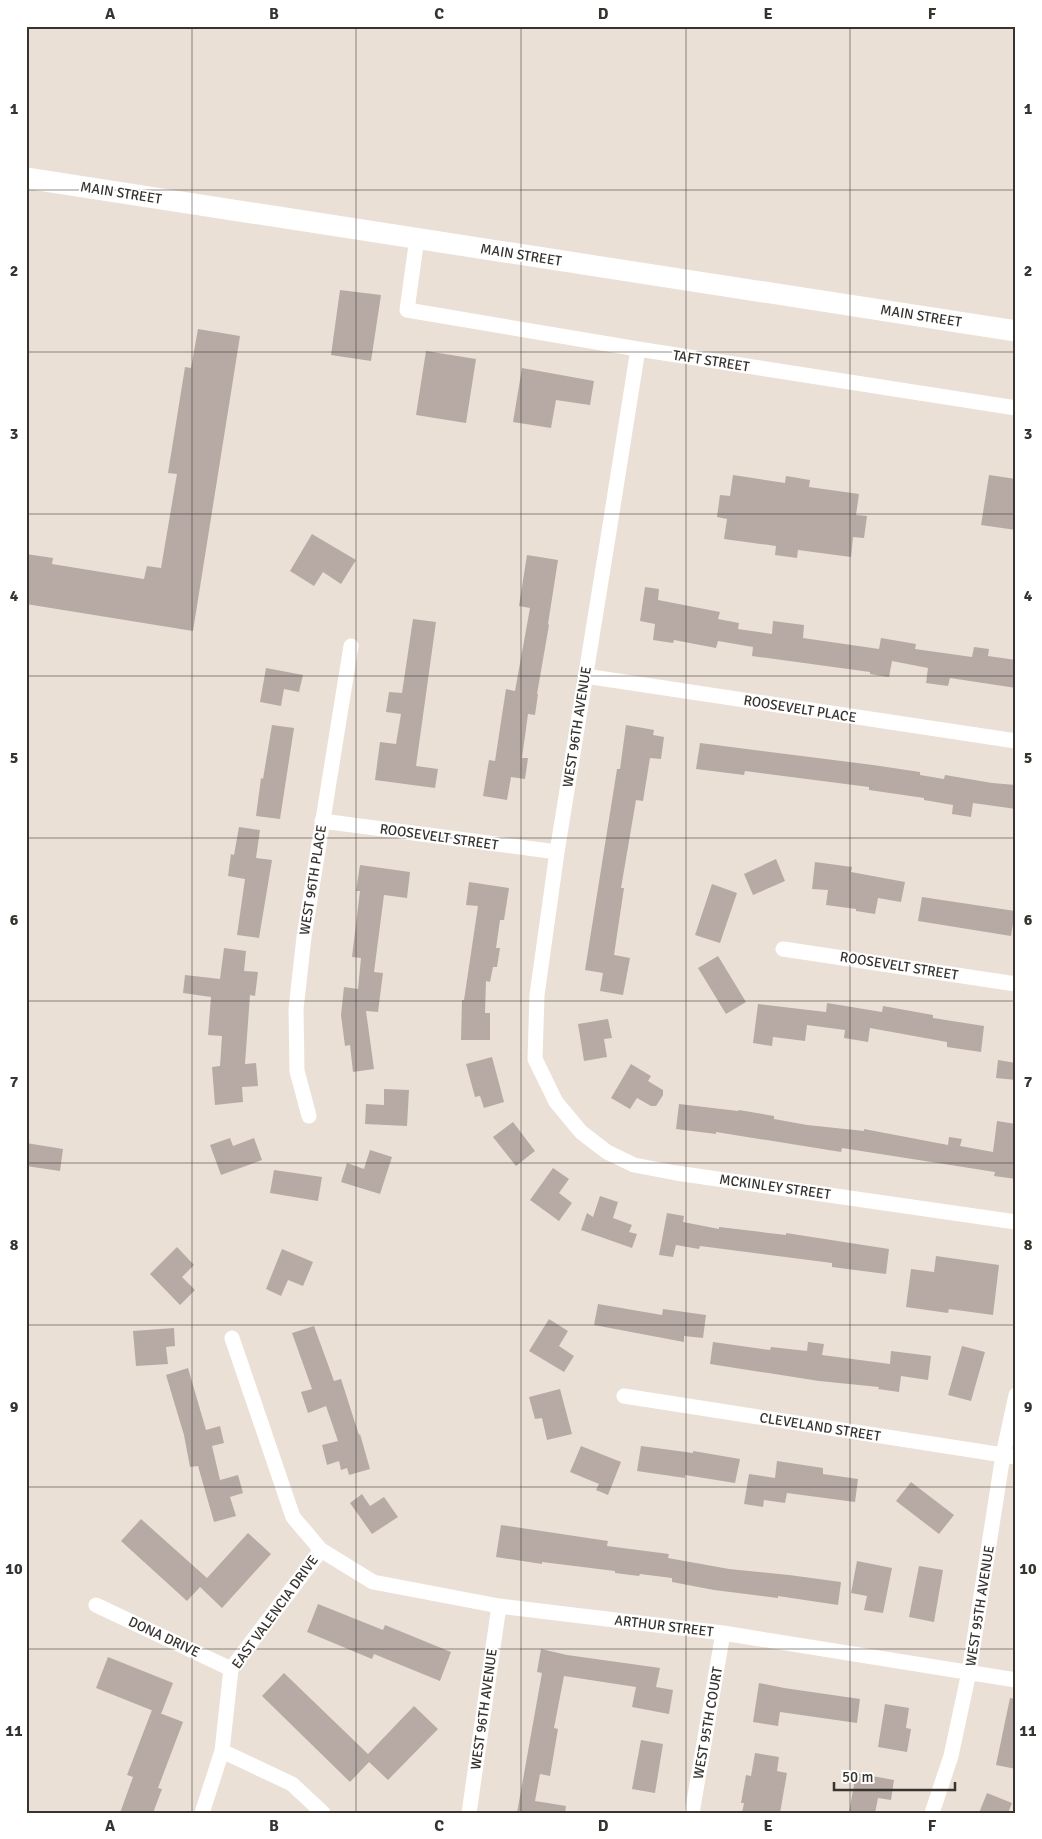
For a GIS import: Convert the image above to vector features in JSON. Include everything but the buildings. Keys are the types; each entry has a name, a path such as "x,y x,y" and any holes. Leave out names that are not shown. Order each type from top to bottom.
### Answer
{"main road":[{"name":"MAIN STREET","path":"26,178 1016,331"}],"street":[{"name":"TAFT STREET","path":"417,238 407,310 638,349 1016,408"},
{"name":"WEST 96TH AVENUE","path":"556,1102 535,1059 537,995 556,852 638,349"},
{"name":"WEST 96TH PLACE","path":"308,1116 297,1071 296,1010 304,936 351,646"},
{"name":"ROOSEVELT PLACE","path":"585,676 1016,741"},
{"name":"ROOSEVELT STREET","path":"322,821 556,852"},
{"name":"ROOSEVELT STREET","path":"782,948 1016,984"},
{"name":"MCKINLEY STREET","path":"556,1102 581,1132 607,1152 634,1165 676,1173 1016,1222"},
{"name":"EAST VALENCIA DRIVE","path":"202,1813 222,1750 231,1669 321,1550 293,1517 232,1338"},
{"name":"CLEVELAND STREET","path":"624,1396 1010,1456"},
{"name":"WEST 95TH AVENUE","path":"932,1813 952,1756 969,1672 1010,1456 1016,1396"},
{"name":"ARTHUR STREET","path":"321,1550 373,1582 499,1606 723,1633 1016,1680"},
{"name":"DONA DRIVE","path":"96,1605 231,1669"},
{"name":"WEST 96TH AVENUE","path":"469,1813 499,1606"},
{"name":"WEST 95TH COURT","path":"692,1813 723,1633"},
{"path":"222,1750 292,1784 323,1813"}]}
